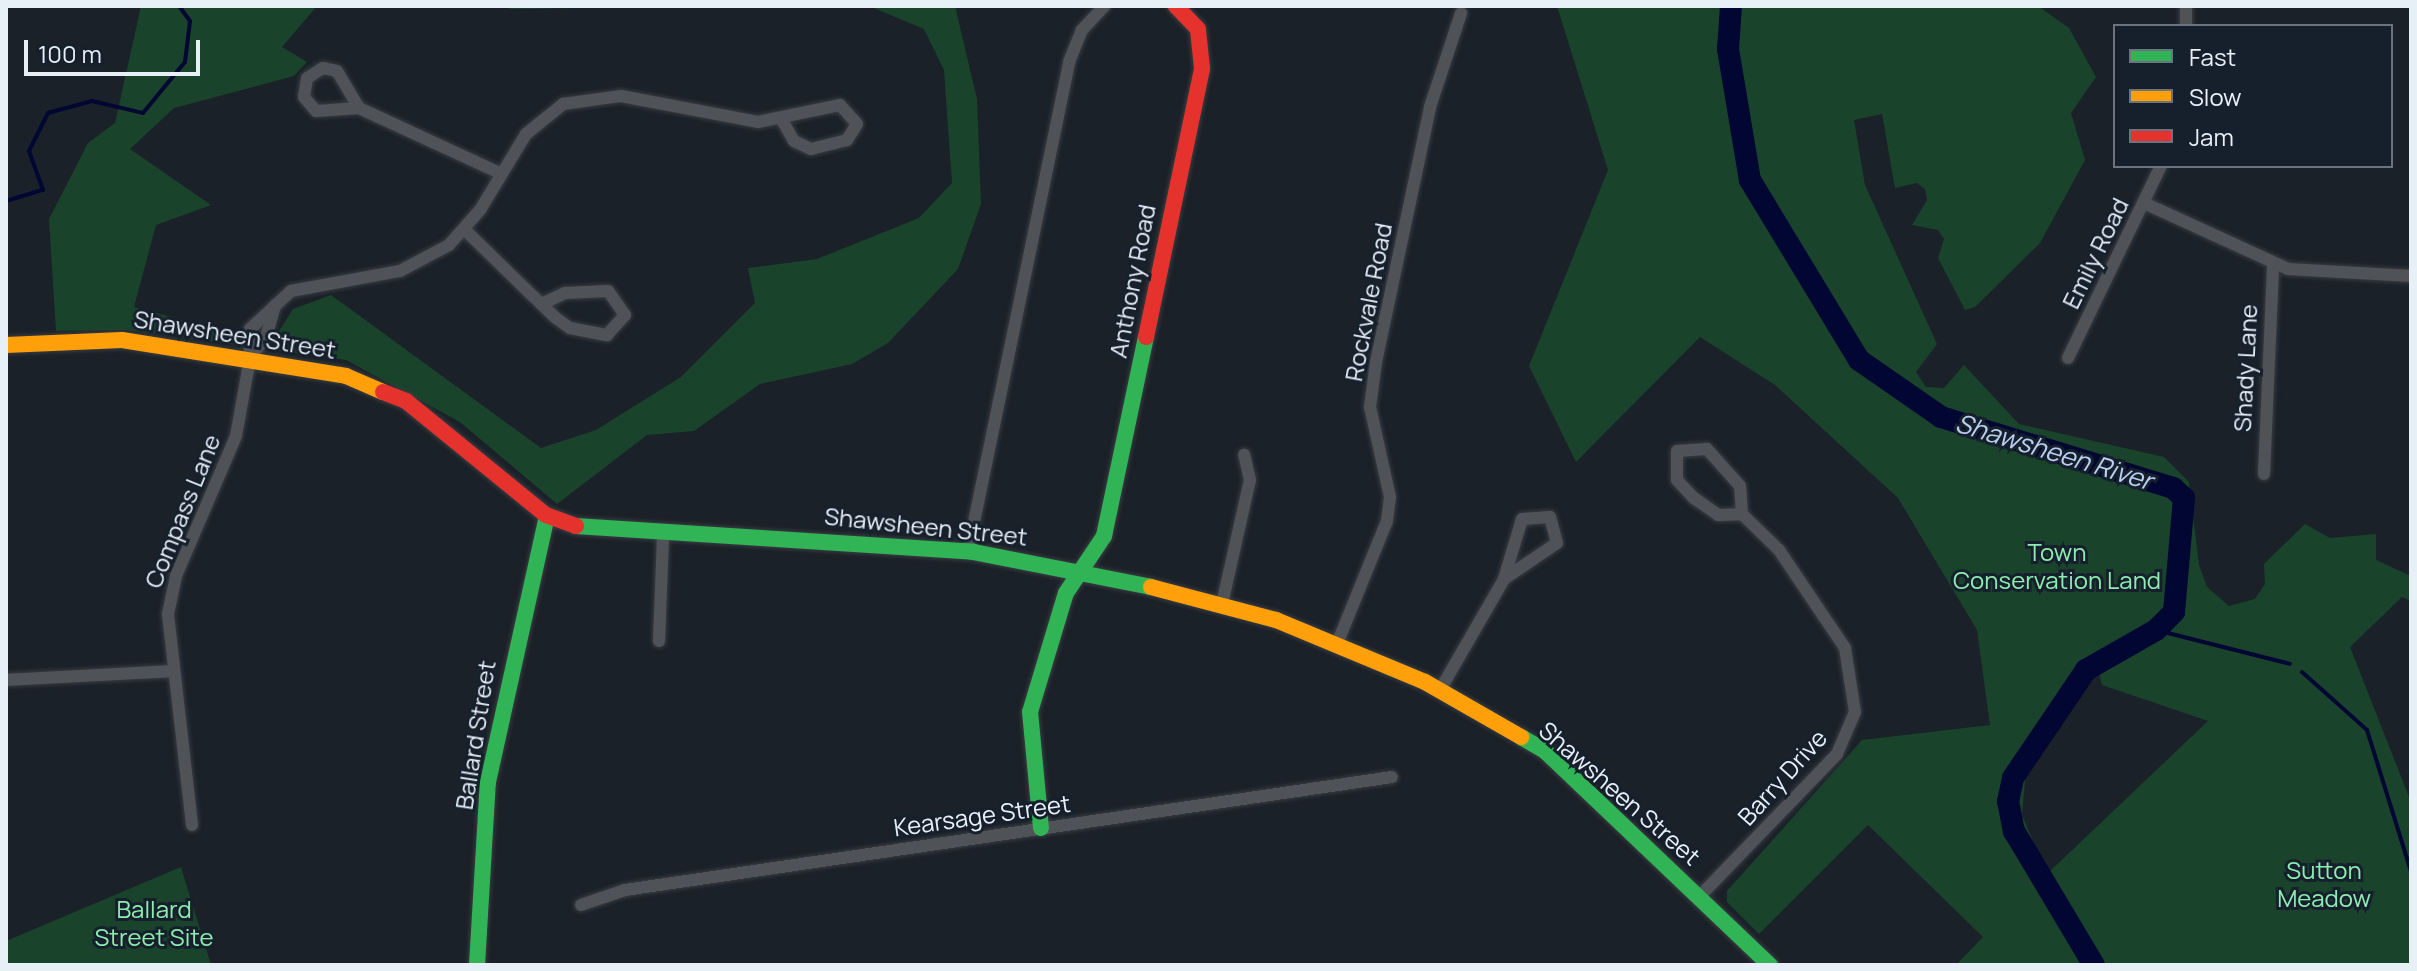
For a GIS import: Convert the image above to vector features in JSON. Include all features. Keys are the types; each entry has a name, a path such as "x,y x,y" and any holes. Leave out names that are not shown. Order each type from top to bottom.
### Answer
{"main road":[{"name":"Anthony Road","path":"1041,828 1030,712 1051,661 1066,593 1085,570 1104,536 1202,68 1198,29 1176,6"},
{"name":"Shawsheen Street","path":"6,345 122,340 250,358 346,376 406,401 547,516 580,528 663,536 792,537 968,551 1085,570 1222,604 1337,644 1440,690 1545,751 1770,965"},
{"name":"Ballard Street","path":"477,965 494,743 547,516"}],"street":[{"path":"968,551 1069,62 1082,30 1104,6"},
{"name":"Rockvale Road","path":"1337,644 1387,521 1390,497 1370,407 1376,362 1430,107 1461,13"},
{"path":"359,108 337,71 323,68 307,78 303,92 312,109 359,108 502,174"},
{"path":"541,304 608,291 625,315 616,331 598,335 570,328 541,304 465,230 534,125 586,97 621,96 727,121 782,120 840,105 857,124 847,140 811,149 790,137 782,120"},
{"name":"Emily Road","path":"2068,358 2160,168"},
{"path":"2144,203 2273,264 2320,276 2411,276"},
{"name":"Compass Lane","path":"192,825 173,671 170,594 233,446 250,358 248,333 275,305 300,287 410,268 465,230"},
{"name":"Shady Lane","path":"2264,474 2273,264"},
{"name":"Barry Drive","path":"1707,449 1723,464 1746,502 1742,514 1718,515 1694,498 1677,480 1677,451 1707,449"},
{"path":"1222,604 1250,480 1244,455"},
{"path":"1440,690 1504,579 1518,525 1536,513 1550,517 1558,529 1553,549 1504,579"},
{"name":"Barry Drive","path":"1700,896 1837,754 1855,712 1855,676 1827,615 1742,514"},
{"path":"659,641 663,536"},
{"path":"6,680 173,671"},
{"name":"Kearsage Street","path":"581,905 625,890 1392,777"}],"green space":[{"path":"141,6 317,6 282,47 307,62 294,76 174,108 130,149 211,205 156,225 134,307 239,335 277,334 293,309 331,295 541,448 596,430 681,377 755,303 748,268 817,259 919,218 952,183 944,70 924,29 869,6 955,6 977,99 981,204 958,269 888,343 852,364 760,384 694,431 647,435 557,504 460,422 346,360 127,330 56,331 49,219 88,143 115,123"},
{"path":"498,6 712,6 512,9"},
{"path":"1557,6 2038,6 2069,28 2096,77 2071,113 2085,160 2040,243 1975,307 1965,310 1938,258 1944,239 1938,230 1912,225 1927,200 1925,189 1917,183 1895,188 1882,114 1854,120 1865,185 1937,344 1916,372 1926,387 1944,388 1964,365 2019,424 2164,457 2189,482 2199,565 2207,587 2229,606 2255,599 2265,584 2264,564 2305,524 2330,538 2376,534 2376,560 2411,576 2411,601 2402,597 2350,647 2411,802 2411,965 1956,965 1983,937 1868,825 1759,934 1727,902 1727,891 1862,740 1990,725 1977,630 1898,498 1775,385 1700,337 1576,462 1529,366 1608,170","holes":["2096,662 2102,685 2208,721 2047,874 2022,815 2025,781 2033,749 2075,679"]},
{"name":"Ballard Street Site","path":"181,867 211,965 6,965 6,941"}],"waterway":[{"path":"6,201 43,190 29,151 48,113 92,101 143,113 185,62 190,21 179,6"},
{"name":"Shawsheen River","path":"1731,6 1728,49 1750,180 1859,360 1941,417 2173,488 2184,498 2174,612 2156,630 2086,670 2013,778 2008,801 2014,831 2094,965"},
{"path":"2156,630 2290,664"},
{"path":"2302,672 2367,730 2411,871"}],"traffic: fast":[{"path":"1041,828 1030,712 1066,593 1104,536 1146,337"},
{"path":"477,965 488,782 547,516"},
{"path":"576,526 973,552 1151,587"},
{"path":"1521,737 1545,751 1770,965"}],"traffic: slow":[{"path":"6,345 122,340 346,376 383,392"},
{"path":"1151,587 1276,620 1425,682 1521,737"}],"traffic: jam":[{"path":"1146,337 1202,68 1198,29 1176,6"},
{"path":"383,392 406,401 546,515 576,526"}],"park label":[{"name":"Town Conservation Land","path":"2057,566"},
{"name":"Sutton Meadow","path":"2324,884"}]}
